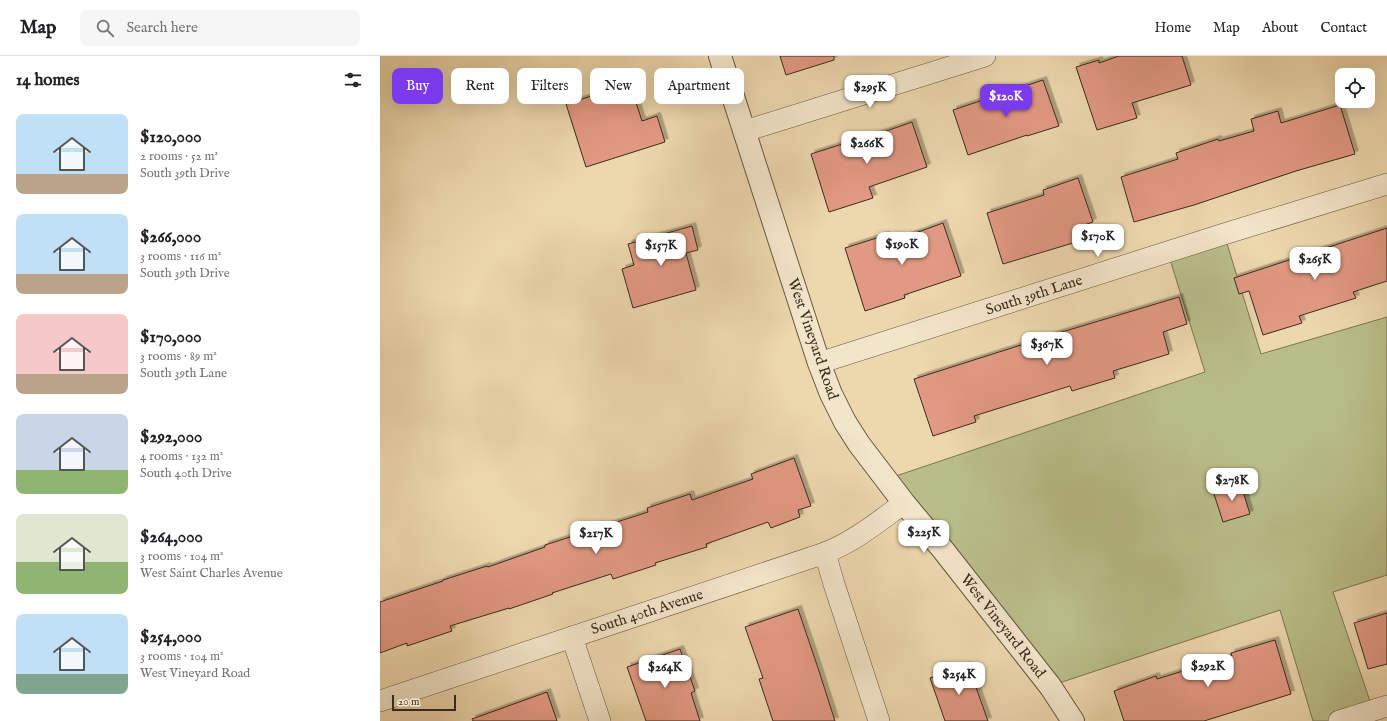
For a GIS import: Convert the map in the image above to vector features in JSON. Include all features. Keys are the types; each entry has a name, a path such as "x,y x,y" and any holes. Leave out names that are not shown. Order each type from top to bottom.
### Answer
{"street":[{"name":"West Vineyard Road","path":"720,56 819,364 831,394 859,444 904,503 949,557 1050,686 1073,721"},
{"path":"745,131 985,56"},
{"name":"South 39th Lane","path":"819,364 1224,234 1387,184"},
{"name":"South 40th Avenue","path":"380,701 844,546 904,503"},
{"path":"825,553 879,721"},
{"path":"572,637 600,721"},
{"path":"1339,721 1387,706"}],"green space":[{"path":"1224,234 1261,354 1387,317 1387,575 1333,592 1373,710 1339,721 1313,721 1280,610 1050,686 887,479 1205,372 1168,253"}],"building":[{"path":"780,56 834,56 834,60 786,75"},
{"path":"1119,56 1182,56 1191,85 1132,103 1137,118 1097,130 1076,67 1099,60 1099,63"},
{"path":"1043,80 1059,126 968,155 953,110"},
{"path":"590,96 590,104 636,104 642,121 657,116 665,142 586,167 566,104 582,104 582,99"},
{"path":"1335,107 1335,108 1341,108 1355,154 1296,171 1194,205 1134,222 1121,177 1178,159 1176,153 1218,139 1219,141 1254,131 1251,119 1278,111 1281,123"},
{"path":"912,122 927,167 869,187 873,198 829,212 811,154 855,140 855,142"},
{"path":"1078,178 1093,222 1078,227 1083,240 1003,264 987,213 1044,195 1043,190"},
{"path":"943,223 961,276 904,295 905,298 865,311 845,248 886,235 888,243"},
{"path":"692,226 698,250 686,253 696,290 633,308 622,269 634,265 628,244"},
{"path":"1387,228 1387,281 1353,292 1356,298 1299,316 1302,323 1263,335 1249,291 1239,294 1234,278"},
{"path":"1179,297 1187,324 1163,332 1169,354 1113,371 1115,378 1072,391 1070,386 974,416 976,422 933,436 914,379"},
{"path":"794,458 811,506 798,510 800,517 771,528 768,522 706,544 707,547 655,563 656,565 613,579 611,574 509,609 450,626 452,631 407,646 407,643 380,653 380,602 443,580 487,566 488,567 545,547 545,545 648,512 647,508 690,494 692,500 753,479 751,474"},
{"path":"1240,482 1250,514 1223,522 1213,491"},
{"path":"798,609 835,721 773,721 759,679 763,678 745,627"},
{"path":"1387,613 1387,664 1368,669 1354,623"},
{"path":"1275,640 1291,694 1204,721 1124,721 1114,691 1156,676 1157,679 1232,656 1231,653"},
{"path":"680,649 695,691 691,693 700,721 646,721 627,667"},
{"path":"968,665 988,721 945,721 930,678"},
{"path":"547,692 557,721 473,721 472,719"}]}
